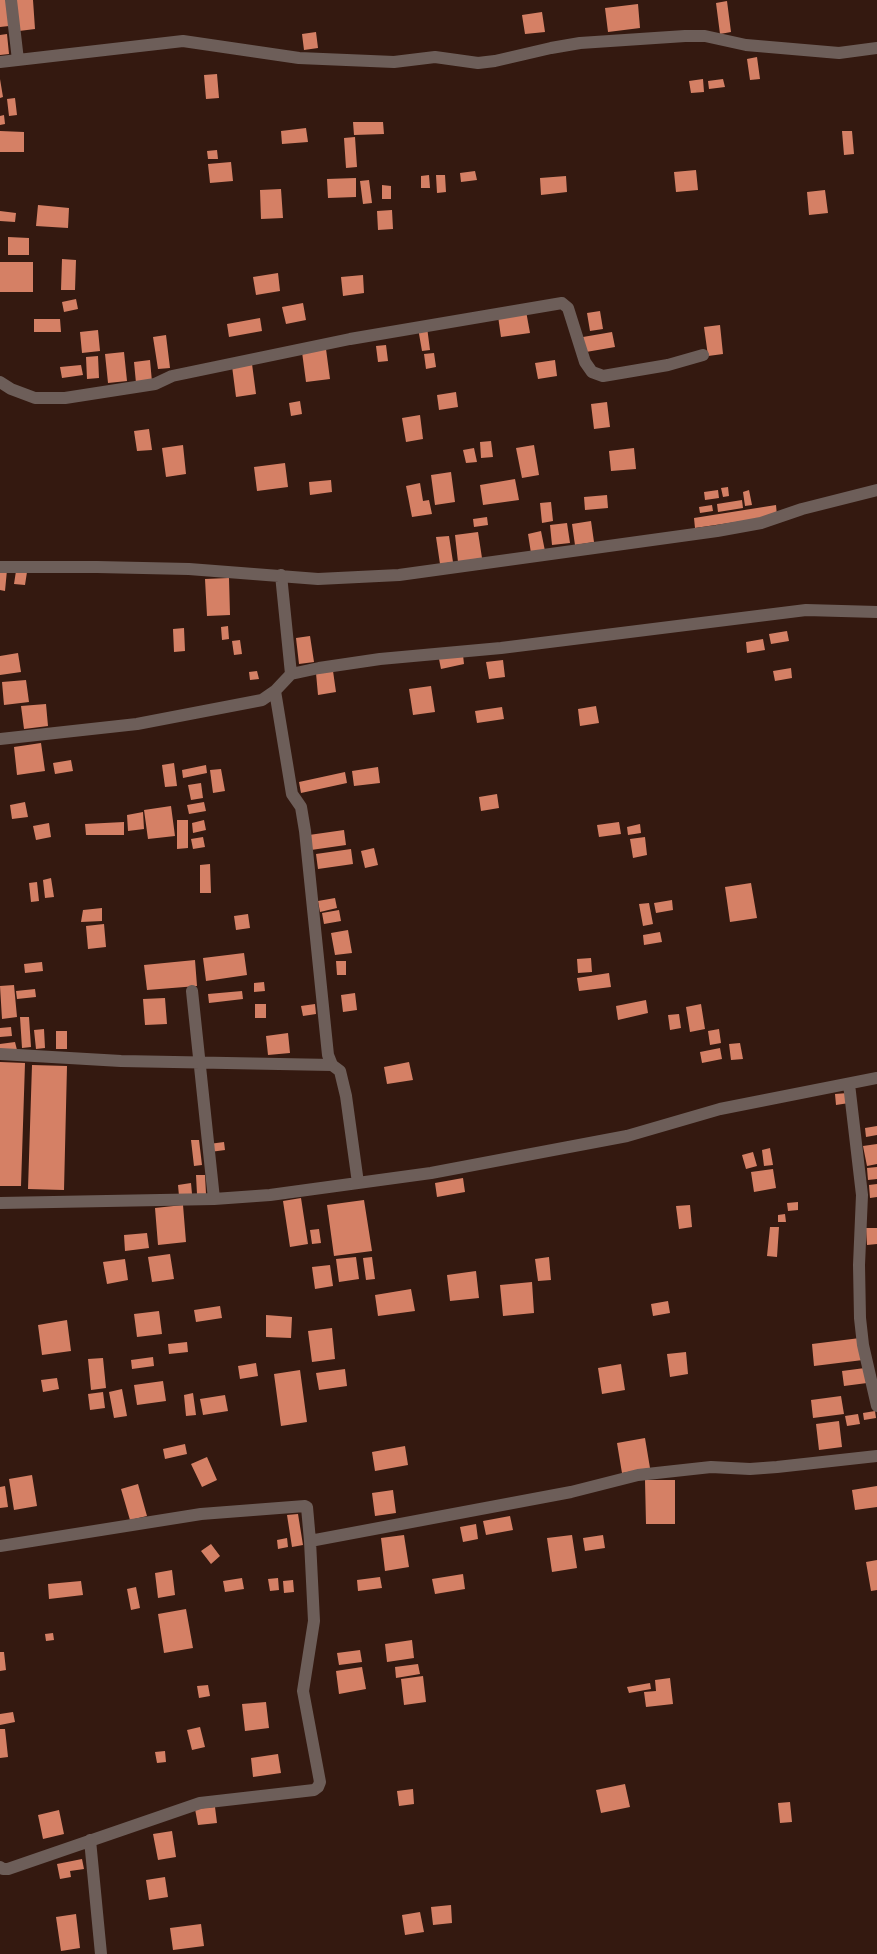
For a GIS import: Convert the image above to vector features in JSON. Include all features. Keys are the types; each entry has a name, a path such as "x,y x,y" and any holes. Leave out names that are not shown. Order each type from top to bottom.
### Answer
{"street":[{"path":"11,0 18,60"},
{"path":"0,62 183,41 300,58 394,62 435,57 478,63 580,43 685,36 705,36 746,45 831,52 877,48"},
{"path":"0,382 11,389 35,398 74,396 154,384 172,376 350,338 562,303 568,308 585,362 592,372 603,376 668,365 703,355"},
{"path":"0,567 97,566 189,569 318,579 398,575 662,539 760,523 802,509 877,490"},
{"path":"281,575 291,674"},
{"path":"0,739 138,724 262,700 275,691 291,674 380,659 501,648 806,610 877,612"},
{"path":"275,691 292,794 300,807 305,831 328,1055 332,1065 340,1072 346,1096 358,1183"},
{"path":"192,991 214,1199"},
{"path":"0,1054 72,1059 332,1065"},
{"path":"0,1203 214,1199 270,1194 431,1173 627,1136 720,1109 877,1078"},
{"path":"849,1084 862,1195 858,1265 860,1318 863,1345 877,1406"},
{"path":"310,1541 572,1492 638,1475 711,1467 750,1469 777,1467 877,1456"},
{"path":"0,1546 201,1514 304,1506 308,1510 314,1621 303,1691 320,1782 318,1788 314,1790 200,1803 8,1869 0,1867"},
{"path":"90,1840 101,1954"}],"building":[{"path":"0,0 7,0 9,26 0,27"},
{"path":"16,0 33,0 35,29 19,31"},
{"path":"727,1 731,32 720,34 716,3"},
{"path":"638,4 640,28 608,32 605,8"},
{"path":"542,12 545,32 525,34 522,15"},
{"path":"316,32 318,48 304,50 302,34"},
{"path":"7,34 9,54 0,55 0,35"},
{"path":"757,57 760,79 750,80 747,59"},
{"path":"217,74 219,98 206,99 204,75"},
{"path":"0,79 3,97 0,98"},
{"path":"703,79 704,92 691,93 689,81"},
{"path":"723,79 725,87 709,89 708,81"},
{"path":"15,98 17,115 9,116 7,99"},
{"path":"4,115 5,124 0,125 0,116"},
{"path":"353,122 383,122 384,134 354,135"},
{"path":"306,128 308,142 282,144 281,131"},
{"path":"0,131 24,132 24,152 0,152"},
{"path":"842,131 852,131 854,154 844,155"},
{"path":"355,137 357,167 346,168 344,138"},
{"path":"217,150 218,159 208,159 207,151"},
{"path":"231,162 233,181 210,183 208,164"},
{"path":"696,170 698,190 676,192 674,172"},
{"path":"475,171 477,180 461,182 460,173"},
{"path":"429,175 430,188 421,188 421,176"},
{"path":"436,175 445,175 446,192 437,193"},
{"path":"566,176 567,192 541,195 540,178"},
{"path":"356,178 356,197 328,198 327,179"},
{"path":"369,180 372,203 363,204 360,181"},
{"path":"382,185 391,186 391,199 382,199"},
{"path":"281,189 283,218 261,219 260,190"},
{"path":"825,190 828,213 809,215 807,192"},
{"path":"38,205 69,208 68,228 36,226"},
{"path":"392,210 393,229 378,230 377,211"},
{"path":"0,211 16,213 15,222 0,221"},
{"path":"8,237 29,238 29,255 8,255"},
{"path":"62,259 76,260 75,290 61,290"},
{"path":"0,262 33,262 33,292 0,292"},
{"path":"278,273 280,291 256,295 253,277"},
{"path":"363,275 364,293 343,296 341,277"},
{"path":"76,299 78,309 64,312 62,302"},
{"path":"303,303 306,320 286,324 282,307"},
{"path":"526,311 530,333 501,337 498,316"},
{"path":"600,311 603,329 590,331 587,313"},
{"path":"260,318 262,331 229,337 227,324"},
{"path":"34,319 60,319 61,332 34,332"},
{"path":"720,325 723,354 708,356 704,327"},
{"path":"427,327 430,350 422,351 418,328"},
{"path":"98,330 100,351 82,353 80,332"},
{"path":"612,332 615,347 586,352 583,337"},
{"path":"166,335 170,368 158,369 153,337"},
{"path":"386,345 388,361 378,362 376,346"},
{"path":"326,349 330,379 306,382 302,352"},
{"path":"124,352 127,381 108,383 105,354"},
{"path":"434,353 436,367 426,369 424,354"},
{"path":"98,356 99,378 87,379 86,357"},
{"path":"150,360 152,382 136,383 134,362"},
{"path":"555,360 557,376 538,379 535,363"},
{"path":"252,364 256,394 236,397 232,366"},
{"path":"81,365 83,375 62,378 60,367"},
{"path":"456,392 458,407 439,410 437,395"},
{"path":"300,401 302,414 291,416 289,403"},
{"path":"607,402 610,427 594,429 591,404"},
{"path":"420,415 423,439 406,442 402,418"},
{"path":"149,429 152,450 137,451 134,431"},
{"path":"491,441 493,457 481,458 480,442"},
{"path":"183,445 186,474 166,477 162,448"},
{"path":"534,445 539,475 522,478 516,448"},
{"path":"474,448 477,462 466,463 463,450"},
{"path":"634,448 636,469 611,471 609,451"},
{"path":"285,463 288,487 257,491 254,467"},
{"path":"451,472 455,502 435,505 431,475"},
{"path":"515,479 519,500 483,505 480,485"},
{"path":"331,480 332,492 310,495 309,482"},
{"path":"420,483 423,501 429,500 432,514 412,517 406,486"},
{"path":"728,487 729,496 723,497 721,488"},
{"path":"718,490 719,498 705,500 704,492"},
{"path":"749,490 752,505 745,506 743,492"},
{"path":"607,495 608,508 585,510 584,497"},
{"path":"742,500 743,508 718,512 717,504"},
{"path":"551,502 553,521 542,523 540,503"},
{"path":"712,505 713,511 700,513 699,507"},
{"path":"776,505 777,516 695,528 694,518"},
{"path":"487,517 488,525 474,527 473,519"},
{"path":"591,521 594,542 575,545 572,524"},
{"path":"567,523 570,543 552,545 550,525"},
{"path":"541,531 545,551 531,553 528,534"},
{"path":"478,532 482,558 458,562 455,535"},
{"path":"449,536 453,562 440,564 436,537"},
{"path":"0,570 7,570 5,591 0,590"},
{"path":"16,571 27,572 25,585 14,584"},
{"path":"229,578 230,615 207,616 205,579"},
{"path":"228,626 229,639 222,640 221,627"},
{"path":"184,628 185,651 174,652 173,629"},
{"path":"787,631 789,641 771,644 769,634"},
{"path":"310,636 314,662 299,664 296,638"},
{"path":"763,639 765,650 747,653 746,642"},
{"path":"240,640 242,654 234,655 232,641"},
{"path":"18,653 21,672 0,675 0,656"},
{"path":"463,655 464,664 441,669 439,659"},
{"path":"503,660 505,677 489,679 486,662"},
{"path":"791,668 792,678 775,681 773,671"},
{"path":"257,671 259,679 250,680 249,672"},
{"path":"333,671 336,692 318,695 316,673"},
{"path":"26,680 29,702 4,705 2,682"},
{"path":"431,686 435,712 413,715 409,689"},
{"path":"46,704 48,726 24,729 21,706"},
{"path":"596,706 599,723 580,726 578,709"},
{"path":"502,707 504,719 477,723 475,711"},
{"path":"41,743 45,771 17,775 14,747"},
{"path":"71,760 73,771 55,774 53,763"},
{"path":"174,763 177,786 165,787 162,765"},
{"path":"206,765 207,773 183,778 182,770"},
{"path":"378,767 380,783 354,786 352,771"},
{"path":"221,769 225,791 213,793 210,770"},
{"path":"345,772 347,783 301,793 299,782"},
{"path":"201,783 203,798 191,800 188,785"},
{"path":"497,794 499,808 481,811 479,797"},
{"path":"25,802 28,817 12,819 10,805"},
{"path":"204,802 206,811 189,814 187,805"},
{"path":"171,806 175,836 148,839 144,810"},
{"path":"143,812 144,829 128,831 127,815"},
{"path":"177,820 188,820 188,848 177,849"},
{"path":"204,820 206,830 193,833 192,823"},
{"path":"124,822 124,835 86,835 85,824"},
{"path":"619,822 621,834 599,837 597,825"},
{"path":"49,823 51,837 36,840 33,826"},
{"path":"640,824 641,833 628,835 627,827"},
{"path":"344,830 346,845 311,850 309,835"},
{"path":"203,837 205,847 193,849 191,839"},
{"path":"645,837 647,855 633,858 630,839"},
{"path":"374,848 378,865 365,868 361,851"},
{"path":"351,849 353,864 318,869 316,854"},
{"path":"210,864 211,893 200,893 200,865"},
{"path":"51,878 54,897 45,898 43,880"},
{"path":"37,882 39,901 31,902 29,883"},
{"path":"751,883 757,918 730,922 725,887"},
{"path":"335,898 337,908 320,912 318,901"},
{"path":"672,900 673,910 656,913 654,903"},
{"path":"649,903 653,924 643,926 639,904"},
{"path":"102,908 102,921 81,922 83,910"},
{"path":"339,910 341,921 324,924 322,913"},
{"path":"248,914 250,928 236,930 234,916"},
{"path":"104,924 106,947 88,949 86,926"},
{"path":"348,930 352,953 335,955 331,933"},
{"path":"660,932 662,942 644,945 643,935"},
{"path":"244,953 247,975 206,981 203,958"},
{"path":"591,958 592,972 578,973 577,959"},
{"path":"195,960 197,986 147,990 144,965"},
{"path":"336,961 346,961 346,975 337,975"},
{"path":"42,962 43,971 25,973 24,964"},
{"path":"609,973 611,987 579,991 577,978"},
{"path":"264,982 265,991 254,992 254,983"},
{"path":"14,985 17,1017 2,1019 0,986"},
{"path":"35,989 36,997 17,999 16,991"},
{"path":"242,991 243,999 209,1003 208,994"},
{"path":"355,993 357,1010 343,1012 341,995"},
{"path":"165,998 167,1024 145,1025 143,999"},
{"path":"646,1000 648,1013 618,1020 616,1006"},
{"path":"255,1004 266,1004 266,1018 255,1018"},
{"path":"315,1004 316,1014 303,1016 301,1006"},
{"path":"701,1004 705,1029 690,1032 686,1007"},
{"path":"679,1014 681,1028 670,1030 668,1015"},
{"path":"20,1017 29,1017 31,1047 22,1048"},
{"path":"11,1027 12,1036 0,1037 0,1028"},
{"path":"44,1029 45,1048 36,1049 34,1030"},
{"path":"719,1029 721,1043 710,1045 708,1031"},
{"path":"56,1031 67,1031 67,1049 56,1049"},
{"path":"288,1033 290,1053 268,1055 266,1036"},
{"path":"15,1042 17,1050 0,1052 0,1044"},
{"path":"740,1043 743,1059 731,1060 729,1044"},
{"path":"720,1048 722,1059 702,1063 700,1052"},
{"path":"0,1062 25,1063 21,1186 0,1186"},
{"path":"409,1062 413,1080 387,1084 384,1067"},
{"path":"32,1065 67,1066 64,1190 28,1189"},
{"path":"848,1093 849,1103 836,1105 835,1094"},
{"path":"877,1126 877,1135 866,1137 865,1128"},
{"path":"191,1140 199,1140 202,1165 194,1166"},
{"path":"224,1142 225,1150 210,1152 209,1144"},
{"path":"877,1144 877,1164 867,1166 863,1146"},
{"path":"770,1148 773,1165 764,1166 762,1150"},
{"path":"753,1152 757,1166 746,1169 742,1155"},
{"path":"877,1167 877,1179 868,1180 867,1168"},
{"path":"773,1169 776,1188 754,1192 751,1172"},
{"path":"196,1175 205,1175 206,1194 197,1194"},
{"path":"463,1178 465,1192 437,1197 435,1183"},
{"path":"191,1183 192,1194 179,1196 178,1185"},
{"path":"877,1184 877,1197 870,1198 869,1185"},
{"path":"301,1198 308,1244 290,1247 283,1201"},
{"path":"364,1200 372,1251 334,1256 327,1205"},
{"path":"798,1202 798,1210 788,1211 787,1203"},
{"path":"183,1205 186,1242 158,1245 155,1208"},
{"path":"690,1205 692,1227 679,1229 676,1206"},
{"path":"785,1214 786,1222 778,1222 778,1215"},
{"path":"770,1227 779,1227 777,1257 767,1256"},
{"path":"866,1228 877,1228 877,1244 867,1245"},
{"path":"319,1229 321,1243 312,1244 310,1230"},
{"path":"147,1233 149,1248 125,1251 124,1235"},
{"path":"170,1254 174,1279 152,1282 148,1257"},
{"path":"356,1257 359,1279 339,1282 336,1259"},
{"path":"372,1257 375,1279 366,1280 363,1258"},
{"path":"549,1257 551,1280 538,1281 535,1259"},
{"path":"125,1259 128,1280 107,1284 103,1262"},
{"path":"330,1265 333,1286 315,1289 312,1267"},
{"path":"476,1271 479,1298 450,1301 447,1275"},
{"path":"532,1282 534,1313 503,1316 500,1285"},
{"path":"411,1289 415,1311 378,1316 375,1295"},
{"path":"668,1301 670,1313 653,1316 651,1304"},
{"path":"220,1306 222,1318 196,1322 194,1310"},
{"path":"159,1311 162,1334 137,1337 134,1314"},
{"path":"266,1315 292,1317 291,1338 266,1337"},
{"path":"67,1320 71,1351 42,1355 38,1325"},
{"path":"332,1328 335,1359 312,1362 308,1331"},
{"path":"860,1338 863,1360 814,1366 812,1344"},
{"path":"187,1342 188,1352 169,1354 168,1344"},
{"path":"686,1352 688,1374 670,1377 667,1354"},
{"path":"153,1357 154,1366 132,1369 131,1360"},
{"path":"103,1358 106,1388 91,1390 88,1359"},
{"path":"256,1363 258,1376 240,1379 238,1366"},
{"path":"621,1364 625,1390 602,1394 598,1368"},
{"path":"865,1368 867,1383 844,1386 842,1371"},
{"path":"345,1369 347,1386 319,1390 316,1373"},
{"path":"300,1370 307,1422 281,1426 274,1374"},
{"path":"57,1378 59,1389 43,1392 41,1380"},
{"path":"163,1381 166,1401 137,1405 134,1385"},
{"path":"122,1389 127,1416 114,1418 109,1392"},
{"path":"103,1392 105,1408 90,1410 88,1394"},
{"path":"193,1393 196,1415 186,1416 184,1395"},
{"path":"225,1395 228,1411 203,1415 200,1399"},
{"path":"841,1396 844,1414 813,1418 811,1400"},
{"path":"875,1411 876,1418 864,1420 863,1413"},
{"path":"858,1414 860,1424 847,1426 845,1416"},
{"path":"839,1421 842,1447 819,1450 816,1424"},
{"path":"645,1438 650,1468 622,1473 617,1443"},
{"path":"185,1444 187,1454 165,1459 163,1449"},
{"path":"405,1446 408,1465 375,1471 372,1452"},
{"path":"207,1457 217,1480 202,1487 191,1464"},
{"path":"32,1475 37,1506 14,1510 9,1479"},
{"path":"645,1480 675,1480 675,1524 646,1524"},
{"path":"138,1484 147,1516 130,1520 121,1489"},
{"path":"5,1486 8,1507 0,1508 0,1487"},
{"path":"877,1486 877,1507 855,1510 852,1490"},
{"path":"393,1490 396,1513 375,1516 372,1493"},
{"path":"298,1514 303,1545 292,1547 287,1515"},
{"path":"510,1516 513,1530 486,1535 483,1521"},
{"path":"476,1524 478,1539 463,1542 460,1527"},
{"path":"404,1535 409,1567 385,1571 381,1538"},
{"path":"572,1535 577,1568 552,1572 547,1538"},
{"path":"603,1535 605,1548 585,1551 583,1538"},
{"path":"287,1538 288,1547 278,1549 277,1540"},
{"path":"211,1544 220,1556 211,1564 201,1551"},
{"path":"877,1560 877,1590 871,1591 866,1562"},
{"path":"172,1570 175,1595 158,1598 155,1573"},
{"path":"463,1574 465,1589 435,1594 432,1579"},
{"path":"380,1577 382,1588 358,1591 357,1580"},
{"path":"242,1578 244,1589 225,1592 223,1581"},
{"path":"278,1578 279,1590 270,1591 268,1579"},
{"path":"293,1580 294,1592 284,1593 283,1581"},
{"path":"81,1581 83,1595 49,1599 48,1584"},
{"path":"136,1587 140,1608 131,1610 127,1589"},
{"path":"186,1609 193,1648 164,1653 158,1614"},
{"path":"53,1633 54,1640 46,1641 45,1634"},
{"path":"412,1640 414,1658 387,1662 385,1644"},
{"path":"360,1650 362,1662 339,1665 337,1653"},
{"path":"0,1652 4,1652 6,1670 0,1671"},
{"path":"418,1664 420,1674 396,1678 395,1667"},
{"path":"362,1667 366,1689 339,1694 336,1671"},
{"path":"423,1676 426,1702 404,1705 401,1679"},
{"path":"670,1678 673,1704 646,1707 644,1692 656,1691 655,1680"},
{"path":"650,1683 651,1689 629,1693 627,1687"},
{"path":"208,1685 210,1696 199,1698 197,1686"},
{"path":"266,1702 269,1728 245,1731 242,1704"},
{"path":"13,1712 15,1722 0,1725 0,1714"},
{"path":"200,1727 205,1747 192,1750 187,1730"},
{"path":"0,1729 5,1729 8,1757 0,1758"},
{"path":"165,1751 166,1762 157,1763 155,1752"},
{"path":"278,1754 281,1773 253,1777 251,1758"},
{"path":"625,1784 630,1807 601,1813 596,1790"},
{"path":"413,1789 414,1804 399,1806 397,1791"},
{"path":"790,1802 792,1822 780,1823 778,1803"},
{"path":"215,1807 217,1823 198,1825 195,1809"},
{"path":"59,1810 64,1834 43,1839 38,1815"},
{"path":"172,1831 176,1857 158,1860 153,1834"},
{"path":"82,1859 84,1869 70,1871 71,1877 60,1879 57,1864"},
{"path":"165,1877 168,1897 149,1900 146,1880"},
{"path":"451,1905 452,1923 433,1925 431,1907"},
{"path":"420,1912 424,1932 405,1935 402,1915"},
{"path":"76,1914 80,1948 61,1951 56,1917"},
{"path":"201,1924 204,1946 173,1950 170,1928"}]}
